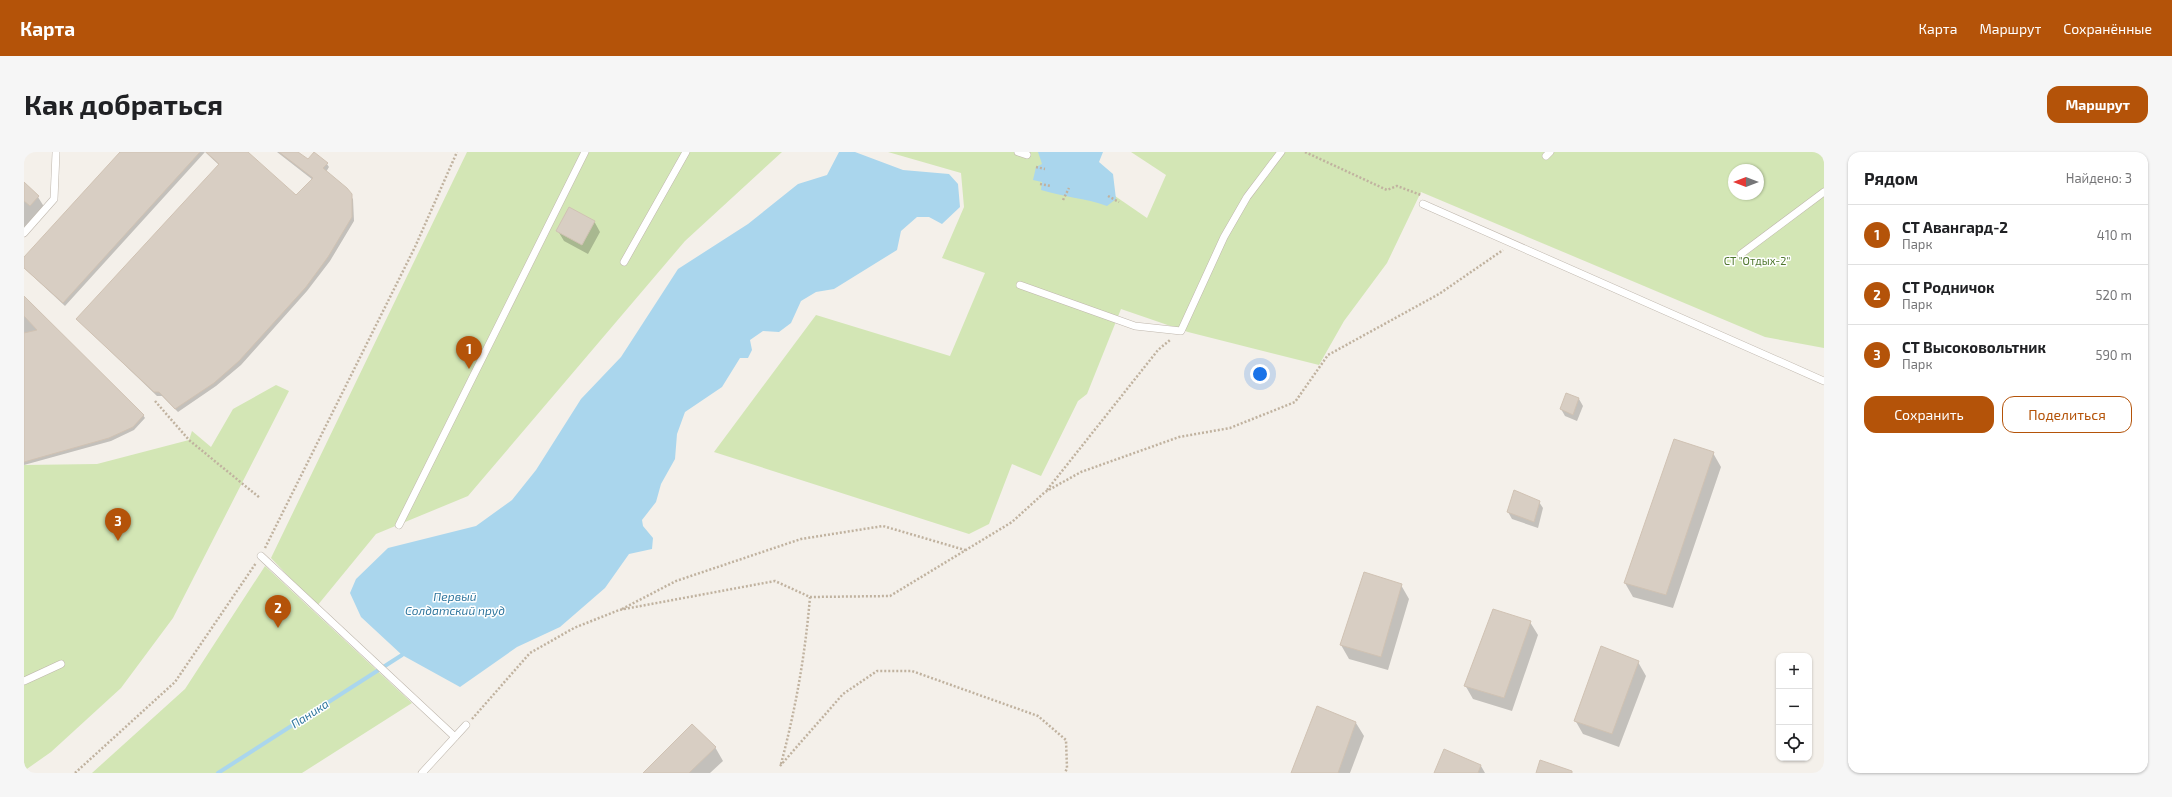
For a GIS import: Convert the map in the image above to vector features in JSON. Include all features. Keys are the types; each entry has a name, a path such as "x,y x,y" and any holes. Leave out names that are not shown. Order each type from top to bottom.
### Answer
{"lane":[{"path":"399,525 585,152"},
{"path":"624,262 686,152"},
{"path":"1018,152 1027,155"},
{"path":"1020,285 1135,326 1181,331 1224,237 1247,197 1281,152"},
{"path":"24,233 54,200 56,153"},
{"path":"1741,254 1824,192"},
{"path":"1423,204 1824,381"},
{"path":"261,556 455,737"},
{"path":"24,681 61,664"},
{"path":"422,773 466,725"}],"path":[{"path":"75,773 175,682 261,556 415,247 457,152"},
{"path":"1305,152 1387,190 1397,186 1423,196 1423,204"},
{"path":"1036,167 1045,169"},
{"path":"1040,184 1051,186"},
{"path":"1063,200 1069,188"},
{"path":"1108,196 1119,202"},
{"path":"1045,492 1081,472 1178,437 1230,428 1295,402 1328,355 1439,294 1512,244"},
{"path":"619,610 775,580 810,597 890,596 1012,522 1045,492 1158,350 1181,331"},
{"path":"155,401 189,440 260,498"},
{"path":"466,725 530,653 574,628 619,610 676,580 801,539 883,526 965,550"},
{"path":"810,597 806,650 794,718 780,766 843,694 877,671 912,671 1038,716 1066,740 1067,768 1065,773"}],"green space":[{"path":"467,152 782,152 685,241 468,496 376,534 317,606 271,558"},
{"name":"СТ \"Отдых-2\"","path":"888,152 1051,152 1147,218 1166,175 1131,152 1824,152 1824,348 1765,337 1421,192 1387,263 1344,321 1319,365 1188,332 1121,309 1087,394 1078,401 1041,476 1012,464 989,524 969,534 714,452 816,315 950,356 985,273 942,258 964,207 961,173"},
{"path":"276,385 289,391 173,618 121,688 51,752 24,771 24,465 97,464 189,440 192,431 211,447 233,409"},
{"path":"265,566 412,703 302,773 92,773 185,689"}],"water":[{"name":"Первый Солдатский пруд","path":"839,152 855,152 903,170 949,174 958,184 960,207 942,224 929,217 917,217 901,231 897,250 834,289 816,292 801,301 791,323 779,332 763,331 750,340 752,350 748,358 740,358 722,387 685,412 677,434 675,459 661,484 656,502 642,520 643,526 653,538 652,549 629,554 605,588 560,627 517,647 460,687 402,655 361,617 350,593 356,579 388,548 476,526 512,500 536,470 581,399 621,357 678,269 748,224 798,184 827,175"},
{"path":"1038,152 1103,152 1099,162 1113,174 1116,199 1107,206 1041,190 1042,182 1033,180 1036,167 1042,164"}],"building":[{"path":"120,152 200,152 63,303 24,268 24,257"},
{"path":"206,152 248,152 296,195 313,178 279,152 298,152 308,159 314,152 328,163 323,168 352,194 352,217 328,257 306,287 239,361 214,383 175,409 159,392 154,392 76,319 219,164"},
{"path":"24,182 39,196 30,206 24,201"},
{"path":"569,207 595,221 582,245 556,231"},
{"path":"24,296 144,415 133,427 109,438 24,462 24,333 37,330 24,316"},
{"path":"1566,393 1579,398 1573,415 1560,409"},
{"path":"1674,439 1714,452 1666,595 1624,583"},
{"path":"1514,490 1540,501 1534,522 1507,512"},
{"path":"1364,572 1402,584 1381,657 1340,645"},
{"path":"1493,609 1531,621 1504,698 1464,686"},
{"path":"1601,646 1639,661 1612,734 1574,721"},
{"path":"1317,706 1356,722 1338,773 1291,773"},
{"path":"692,724 716,747 689,773 643,773"},
{"path":"1444,749 1481,765 1478,773 1434,773"},
{"path":"1540,760 1572,771 1572,773 1536,773"}],"waterway":[{"name":"Паника","path":"218,773 402,655"}],"place":[{"name":"СТ Авангард-2","path":"469,369"},
{"name":"СТ Высоковольтник","path":"118,541"},
{"name":"СТ Родничок","path":"278,628"}]}
